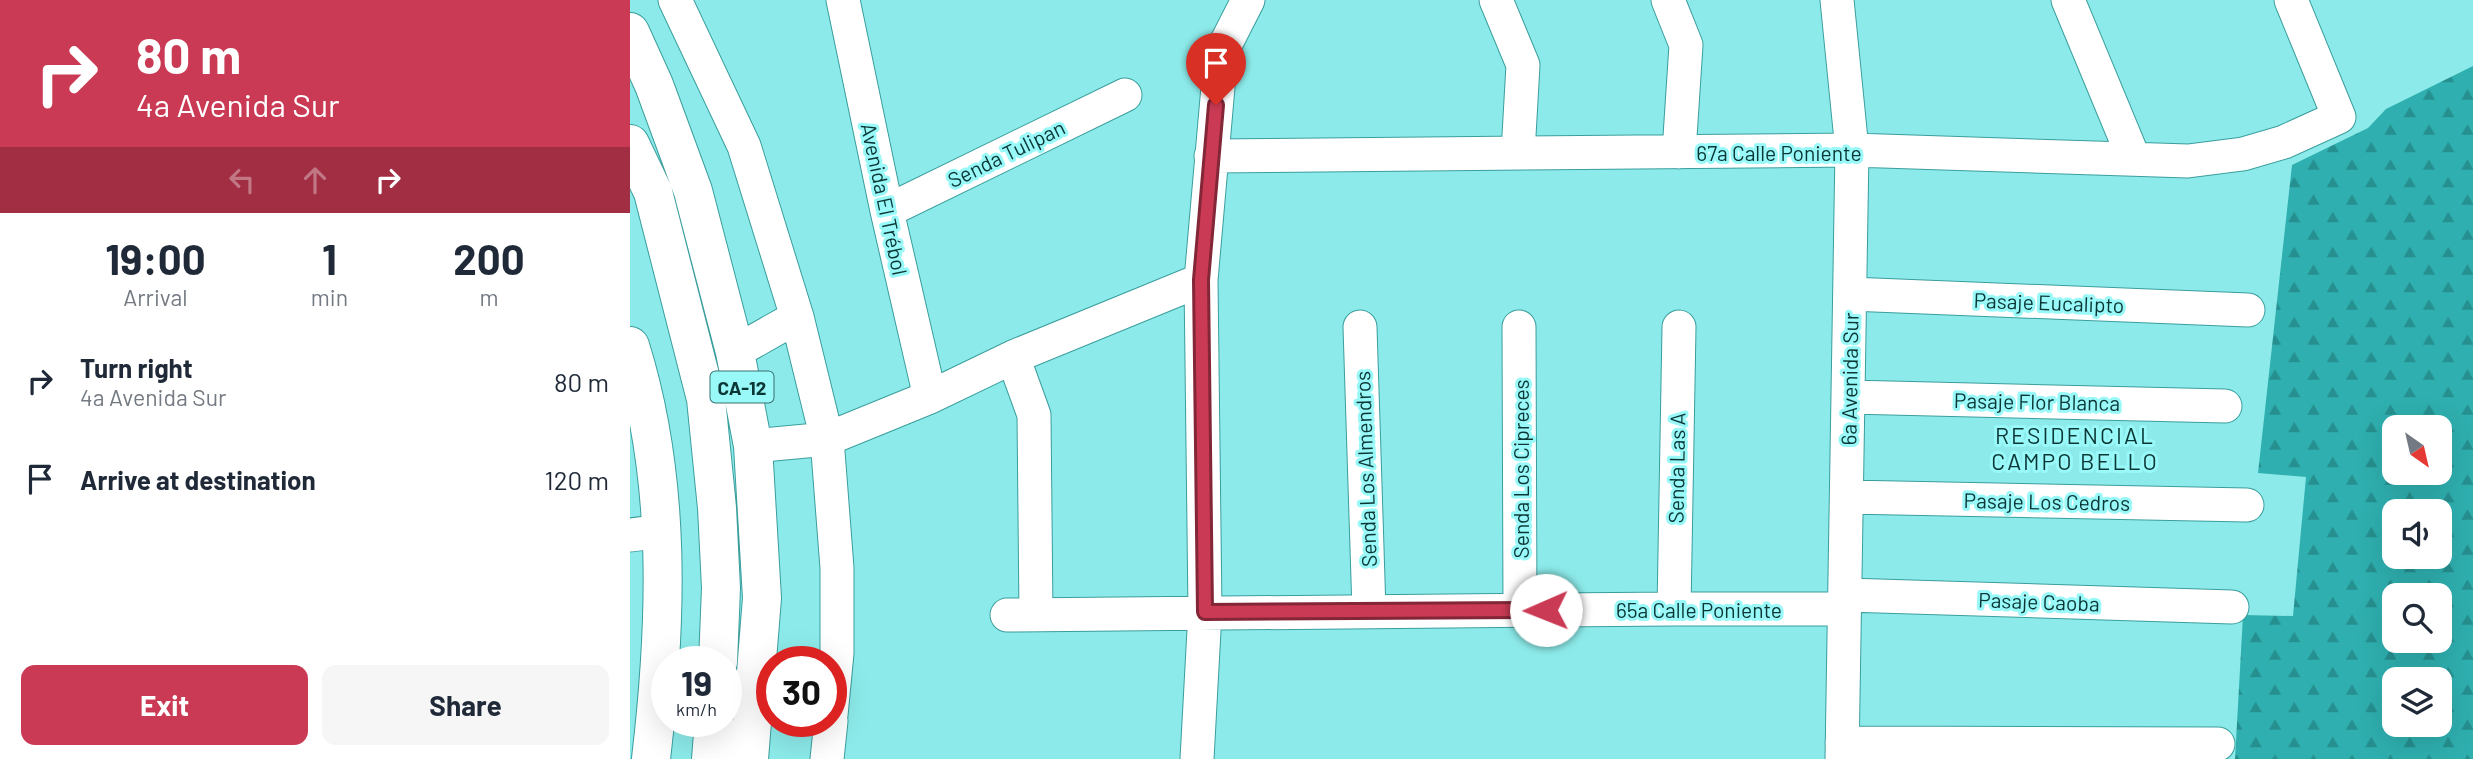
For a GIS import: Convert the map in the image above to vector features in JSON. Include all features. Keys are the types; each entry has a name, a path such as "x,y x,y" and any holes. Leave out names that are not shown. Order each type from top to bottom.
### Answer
{"main road":[{"name":"CA-12","path":"630,32 654,85 693,191 735,352 753,446 762,598 749,759"},
{"name":"CA-12","path":"630,144 653,191 706,399 718,508 721,588 719,646"},
{"path":"630,346 648,422 647,533 664,585 658,704 651,759"},
{"path":"711,759 713,737"}],"street":[{"path":"675,0 744,145 797,317 827,439 837,568 837,646"},
{"name":"Avenida El Trébol","path":"843,0 887,211 930,397"},
{"path":"1197,759 1205,612 1201,280 1221,53 1248,0"},
{"path":"1496,0 1523,65 1518,153"},
{"path":"1668,0 1686,45 1679,152"},
{"name":"6a Avenida Sur","path":"1837,0 1852,150 1842,751"},
{"path":"2068,0 2134,159"},
{"name":"67a Calle Poniente","path":"1212,156 1852,150 2188,161 2243,154 2284,142 2339,117 2291,0"},
{"name":"Senda Tulipan","path":"887,211 1125,94"},
{"path":"753,446 827,439 930,397 1013,357 1201,280"},
{"name":"Pasaje Eucalipto","path":"1850,294 2248,310"},
{"path":"735,352 797,317"},
{"name":"Senda Los Almendros","path":"1360,327 1370,611"},
{"name":"Senda Los Cipreces","path":"1520,327 1520,611"},
{"name":"Senda Las A","path":"1674,608 1679,327"},
{"name":"65a Calle Poniente","path":"1013,357 1034,415 1021,615 1520,611 1845,602"},
{"name":"Pasaje Flor Blanca","path":"1849,397 2225,406"},
{"name":"Pasaje Los Cedros","path":"1847,497 2248,505"},
{"name":"Pasaje Caoba","path":"1845,602 2232,607"},
{"path":"827,759 829,737"},
{"path":"1842,751 2218,744"}],"green space":[{"path":"2473,66 2473,759 2235,759 2243,615 2293,616 2306,477 2258,473 2292,165 2368,128 2386,109"}],"district":[{"name":"RESIDENCIAL CAMPO BELLO","path":"2075,448"}],"route":[{"path":"1216,105 1201,280 1205,612 1546,610"}]}
